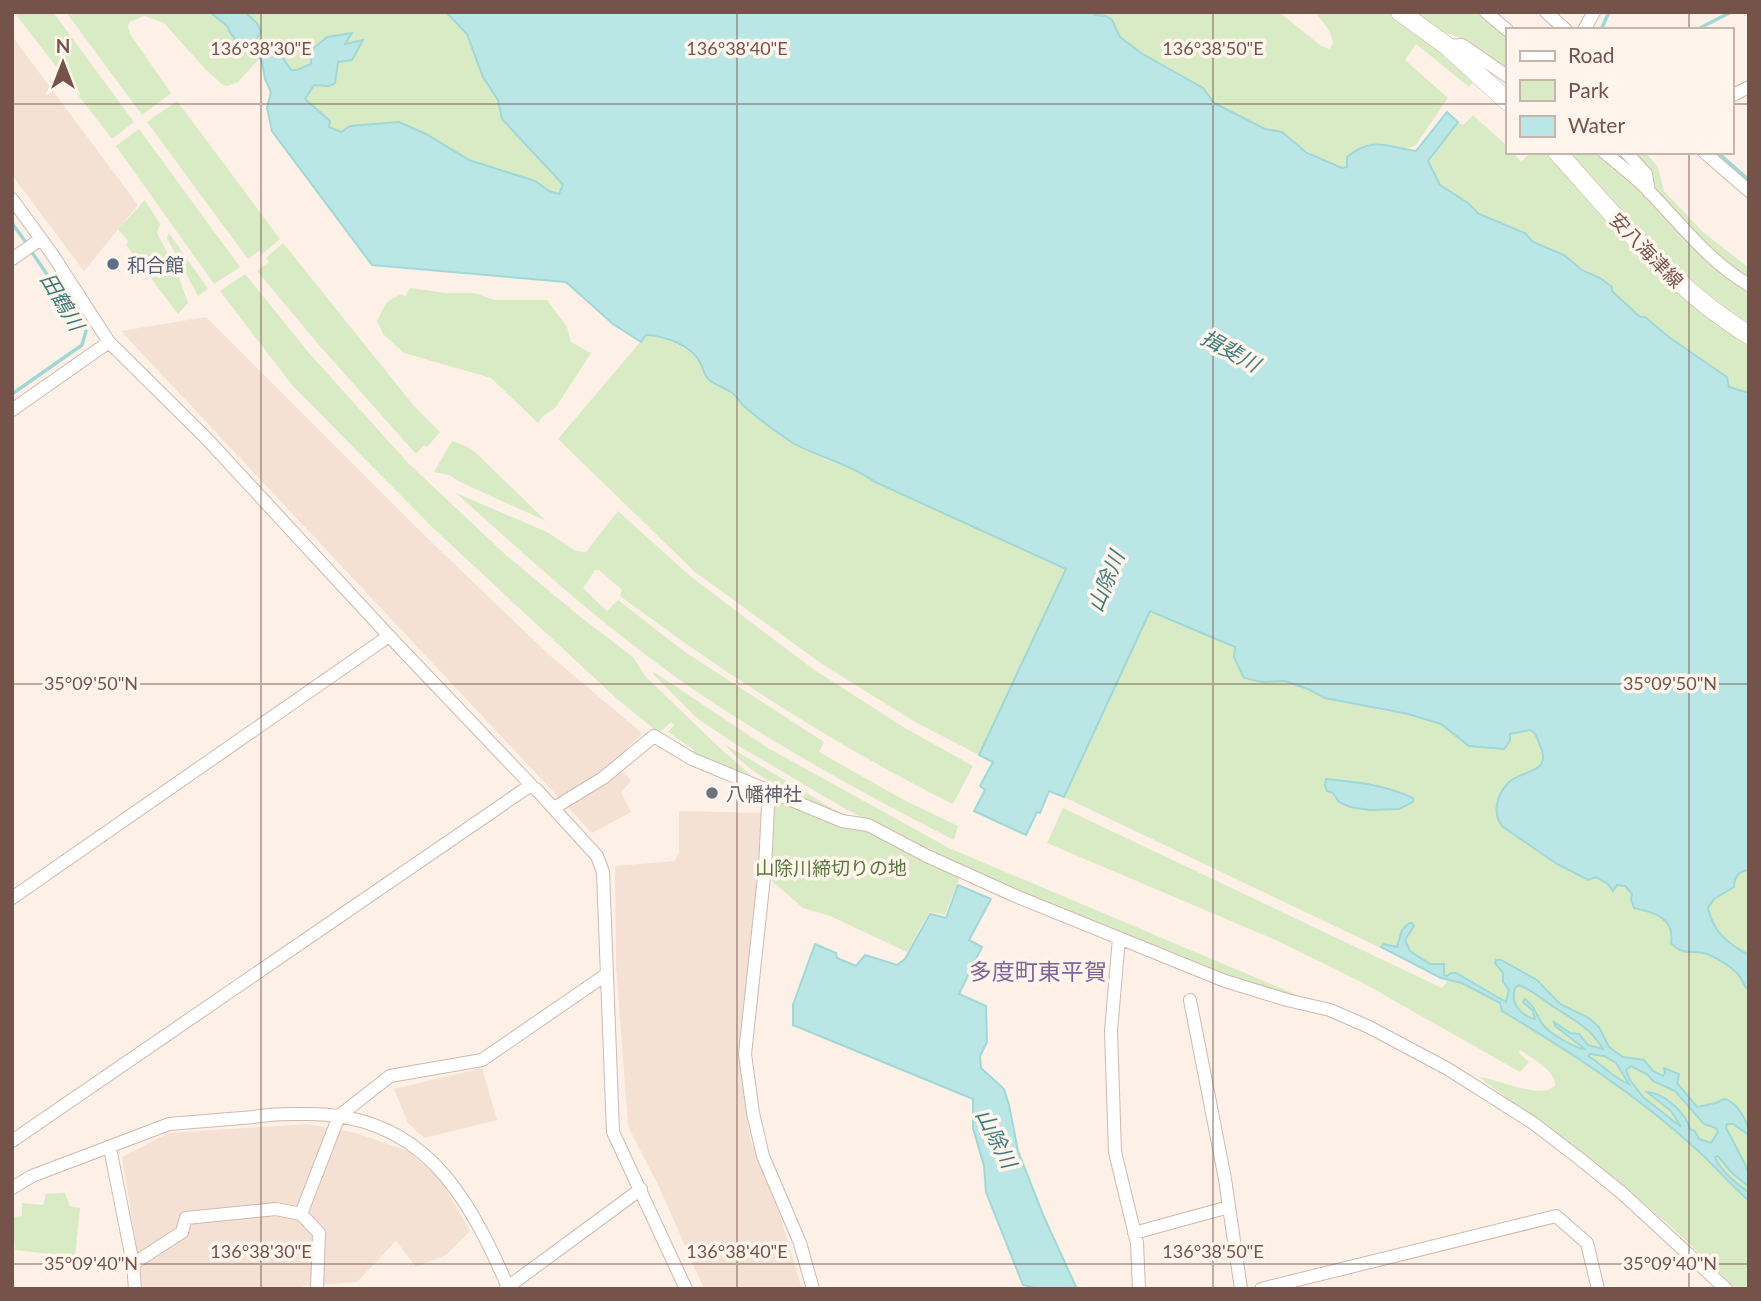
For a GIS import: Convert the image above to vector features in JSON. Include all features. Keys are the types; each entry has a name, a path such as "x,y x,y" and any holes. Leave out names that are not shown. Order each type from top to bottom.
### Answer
{"main road":[{"path":"1400,12 1447,46 1506,100"},
{"name":"安八海津線","path":"1559,154 1653,258 1689,293 1721,318 1749,335"}],"street":[{"path":"1486,12 1506,29"},
{"path":"1546,12 1564,28"},
{"path":"1585,28 1594,12"},
{"path":"1447,46 1462,45 1506,75"},
{"path":"1733,95 1749,87"},
{"path":"1606,154 1649,192 1690,238 1749,285"},
{"path":"1628,154 1646,174 1649,192"},
{"path":"1706,154 1749,191"},
{"path":"12,199 109,342 207,439 531,785 12,1141"},
{"path":"12,259 39,240"},
{"path":"12,410 109,342"},
{"path":"12,898 389,636"},
{"path":"554,808 603,778 654,736 692,759 842,821 868,825 927,856 1017,897 1225,981 1330,1010 1369,1027 1448,1069 1533,1124 1622,1193 1726,1289"},
{"path":"536,789 597,856 603,872 613,1132 685,1289"},
{"path":"776,792 768,805 765,868 745,1054 753,1113 763,1156 800,1243 813,1289"},
{"path":"1119,938 1111,1031 1115,1152 1137,1243 1139,1289"},
{"path":"301,1214 339,1116 390,1076 482,1060 607,974"},
{"path":"1190,1000 1229,1207 1241,1289"},
{"path":"12,1188 32,1176 169,1124 267,1114 326,1114 369,1122 404,1139 428,1156 459,1192 488,1241 507,1288 641,1189"},
{"path":"110,1148 133,1264 135,1289"},
{"path":"1134,1233 1229,1207"},
{"path":"133,1264 181,1232 186,1218 276,1209 301,1214 318,1233 317,1289"},
{"path":"1261,1289 1556,1216 1587,1243 1598,1289"}],"shaded area":[{"path":"12,36 138,205 84,271 12,175"},
{"path":"206,317 415,526 547,653 642,733 615,761 631,781 621,792 631,812 592,833 121,331"},
{"path":"679,811 764,813 739,1051 750,1139 775,1199 802,1289 704,1289 660,1189 628,1126 616,965 615,866 674,861 679,853"},
{"path":"482,1068 497,1120 424,1138 408,1123 394,1089"},
{"path":"308,1124 356,1133 408,1151 440,1179 470,1231 446,1255 416,1267 396,1241 357,1282 303,1286 300,1289 143,1289 122,1157 169,1133"}],"green space":[{"path":"14,12 53,12 134,122 112,139"},
{"path":"66,12 462,12 574,202 340,138 308,109 304,94 260,58 238,82 223,85 164,23 144,16 130,22 130,34 171,93 142,115"},
{"path":"1093,12 1279,12 1321,46 1330,49 1333,42 1329,30 1315,12 1387,12 1410,26 1475,79 1469,87 1416,44 1405,60 1448,98 1415,146 1374,146 1342,168 1319,159 1275,130 1265,129 1214,103 1203,88 1161,63 1150,60"},
{"path":"1410,12 1478,12 1506,36 1506,70 1463,39 1435,29"},
{"path":"177,101 280,239 262,254 259,251 248,259 147,122"},
{"path":"1473,115 1506,145 1506,154 1515,154 1521,162 1529,154 1548,154 1576,184 1749,343 1749,393 1729,387 1727,377 1670,338 1645,317 1640,317 1600,278 1533,242 1525,233 1479,214 1468,203 1440,185 1428,161 1458,122 1463,125"},
{"path":"139,129 240,267 214,284 116,146"},
{"path":"1568,154 1599,154 1749,289 1749,326 1688,280"},
{"path":"1632,154 1647,154 1658,167 1664,191 1703,232 1749,268 1749,278 1723,260 1655,192"},
{"path":"145,200 160,224 157,233 176,269 188,303 178,314 126,245 128,241 118,229"},
{"path":"169,233 208,289 198,296 167,238"},
{"path":"283,243 414,406 440,432 427,447 424,445 416,454 257,271 269,262 266,258"},
{"path":"245,274 309,353 408,463 507,556 633,657 646,677 755,779 691,754 694,750 668,732 674,725 671,722 659,733 616,698 433,528 292,385 220,291"},
{"path":"410,288 446,293 474,293 495,300 547,300 567,327 571,342 591,353 556,407 538,423 491,378 404,353 383,334 377,321 386,303 400,294 405,296"},
{"path":"646,335 663,336 690,352 700,362 703,372 711,382 734,393 742,404 793,442 826,460 863,473 875,482 1066,569 979,755 915,722 822,664 695,572 558,439"},
{"path":"452,441 475,452 546,521 450,475 434,472"},
{"path":"456,493 547,532 576,551 586,552 618,511 690,576 813,669 905,728 973,766 953,804 866,758 741,681 620,596 622,590 599,570 595,570 583,588 607,611 618,600 685,652 824,742 819,752 904,800 958,826 954,840 816,766 684,683 596,615"},
{"path":"1150,611 1235,647 1238,667 1244,678 1262,682 1284,681 1325,698 1390,712 1512,717 1749,823 1749,1289 1736,1289 1677,1232 1627,1189 1479,1077 1530,1090 1548,1090 1555,1086 1548,1070 1520,1050 1519,1053 1529,1062 1520,1072 1363,983 1280,942 1047,843 1063,808 1442,988 1448,980 1064,797","holes":["1326,779 1392,790 1413,797 1413,801 1399,809 1370,810 1350,807 1327,791"]},
{"path":"654,672 768,748 949,848 1297,995 1296,999 1232,981 942,859 842,807 734,743 698,719"},
{"path":"726,746 731,748 850,819 768,780"},
{"name":"山除川締切りの地","path":"777,798 833,814 960,877 945,915 929,912 907,952 830,916 803,908 772,881 773,801"},
{"path":"65,1193 70,1206 80,1208 75,1257 15,1250 12,1217 22,1216 22,1203 43,1205 46,1194"}],"water":[{"path":"210,12 245,12 257,23 261,32 255,41 267,54 281,55 291,70 311,64 311,59 301,48 314,48 327,37 352,33 345,44 363,40 352,60 338,62 335,83 329,86 314,85 305,99 330,121 329,127 341,132 350,126 399,122 426,134 469,160 535,181 549,191 559,194 563,185 502,119 498,100 483,77 467,34 446,12 1093,12 1112,20 1120,37 1141,53 1203,88 1214,103 1265,129 1282,132 1307,153 1342,168 1347,167 1347,157 1372,145 1416,151 1447,112 1458,122 1428,161 1440,185 1468,203 1479,214 1525,233 1533,242 1564,255 1582,270 1600,278 1640,317 1645,317 1670,338 1727,377 1729,387 1749,393 1749,870 1739,873 1734,887 1714,899 1708,908 1722,936 1749,955 1749,991 1730,967 1707,954 1684,951 1671,943 1670,928 1666,922 1656,914 1634,908 1632,894 1625,886 1617,885 1613,891 1608,884 1596,877 1588,880 1557,864 1503,827 1497,817 1497,805 1504,788 1514,779 1540,766 1543,761 1543,753 1532,731 1510,734 1510,741 1504,749 1469,746 1441,724 1408,714 1325,698 1285,681 1262,682 1244,678 1234,657 1235,647 1150,611 1064,797 1049,791 1040,813 1037,812 1026,835 974,811 985,790 980,786 993,762 979,755 1066,569 793,443 751,412 735,395 710,380 697,357 685,347 646,335 641,342 613,324 566,282 372,265 272,131 267,108 271,92 257,53 249,48 244,50 227,26"},
{"path":"1326,779 1382,787 1413,798 1413,802 1399,809 1370,810 1350,807 1339,802 1333,793 1327,791"},
{"name":"山除川","path":"958,885 991,899 969,940 982,947 959,994 986,1006 987,1042 980,1056 981,1068 1004,1089 1018,1151 1077,1289 1040,1289 1023,1285 986,1192 984,1166 973,1128 973,1099 793,1025 793,1005 815,944 856,966 865,955 897,965 905,959 930,914 946,918"},
{"path":"1412,923 1414,926 1405,940 1410,951 1430,964 1444,964 1444,975 1456,973 1506,1002 1509,990 1503,982 1503,973 1495,963 1496,960 1501,960 1537,980 1560,1004 1589,1018 1599,1027 1609,1047 1623,1057 1644,1060 1653,1071 1663,1076 1664,1068 1679,1074 1677,1083 1697,1107 1724,1099 1733,1104 1745,1119 1749,1135 1733,1124 1727,1124 1726,1128 1745,1164 1749,1187 1731,1172 1718,1156 1715,1157 1729,1177 1749,1192 1749,1201 1695,1148 1650,1110 1577,1058 1502,1011 1500,1003 1462,983 1441,978 1381,947 1384,944 1397,947 1402,930","holes":["1519,985 1583,1026 1603,1049 1588,1045 1579,1034 1570,1033 1554,1022 1555,1026 1585,1049 1558,1037 1545,1027 1532,1005 1525,999 1523,1002 1533,1011 1535,1019 1525,1015 1515,1004 1515,988","1588,1056 1604,1056 1616,1063 1629,1084","1631,1066 1648,1075 1653,1081 1675,1091 1704,1124 1716,1128 1718,1132 1711,1143 1699,1139 1679,1111 1667,1100 1647,1092 1671,1111 1681,1127 1643,1097 1626,1070"]}],"waterway":[{"path":"1602,28 1609,12"},
{"path":"1700,28 1731,12"},
{"path":"1719,154 1749,180"},
{"name":"田鶴川","path":"12,223 27,244"},
{"name":"田鶴川","path":"12,394 82,345 86,331 31,251"}],"place":[{"name":"和合館","path":"113,264"},
{"name":"八幡神社","path":"712,793"}],"district":[{"name":"多度町東平賀","path":"1038,971"}],"water label":[{"name":"揖斐川","path":"1231,350"}]}
